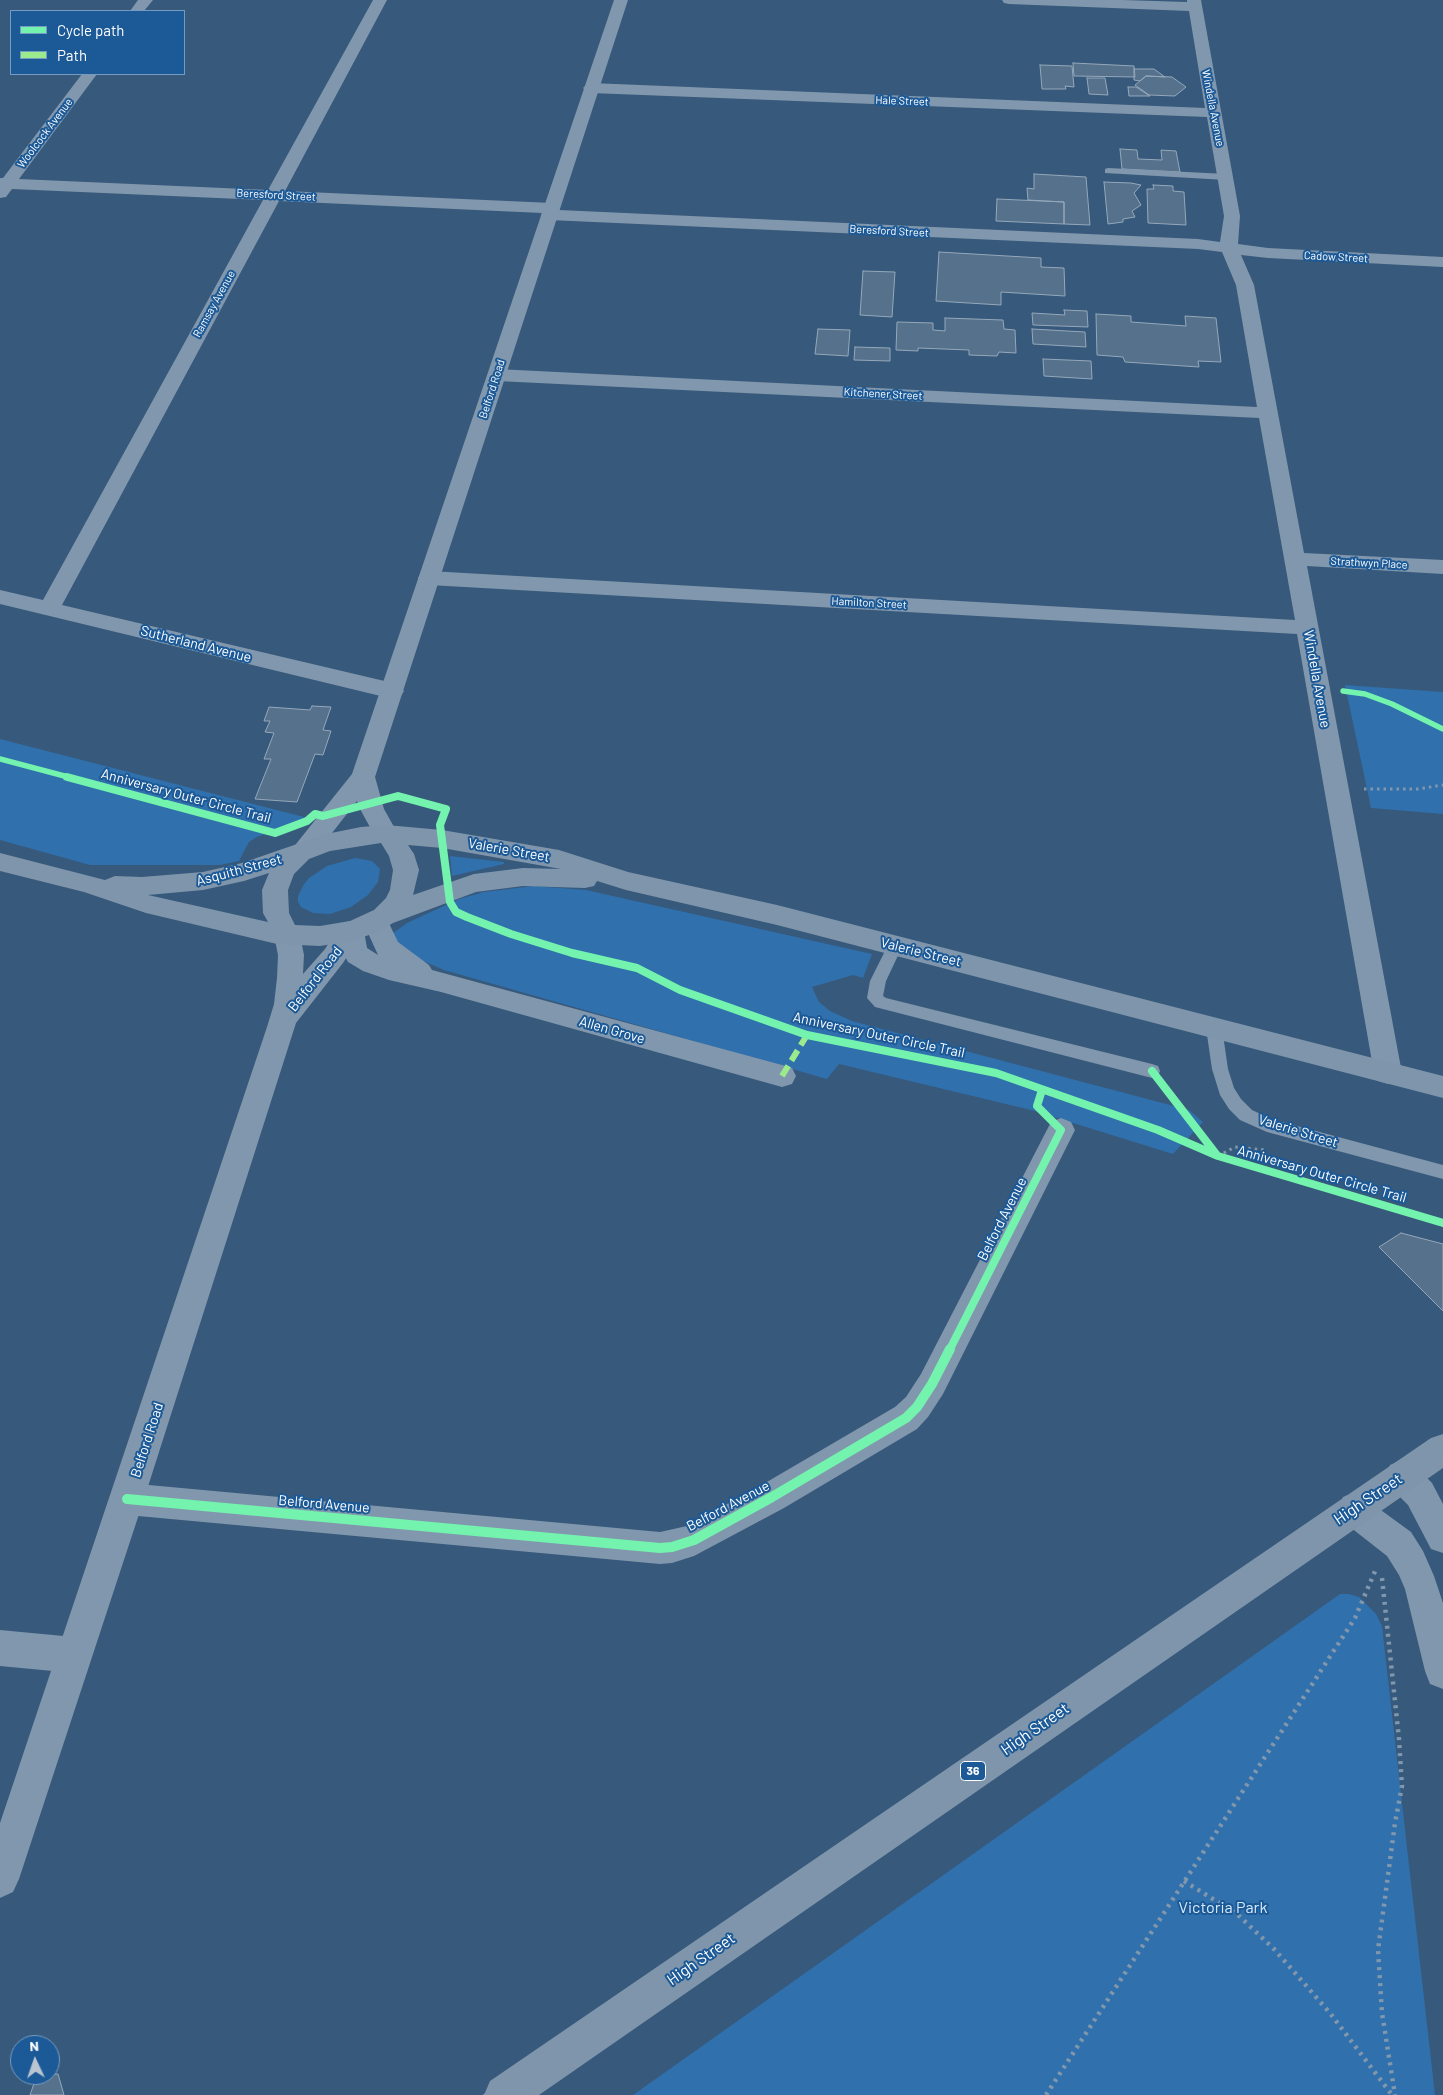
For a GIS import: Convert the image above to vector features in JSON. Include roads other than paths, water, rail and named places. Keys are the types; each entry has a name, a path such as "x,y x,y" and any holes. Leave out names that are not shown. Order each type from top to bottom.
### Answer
{"main road":[{"name":"Valerie Street","path":"387,834 442,839 575,863 626,881 777,915 896,945 1443,1087"},
{"path":"387,834 404,861 406,878 401,897 380,919 350,931 320,936 287,935 276,913 275,890 283,869 302,852 350,837 387,834"},
{"name":"Asquith Street","path":"88,884 142,886 203,881 244,872 302,852"},
{"name":"Asquith Street","path":"0,862 88,884 146,904 287,935"},
{"name":"Valerie Street","path":"380,919 456,889 488,881 544,876 626,881"},
{"name":"High Street","path":"504,2095 1443,1449"}],"street":[{"path":"138,10 146,0"},
{"name":"Ramsay Avenue","path":"49,609 380,0"},
{"name":"Belford Road","path":"302,852 363,777 620,0"},
{"path":"1009,0 1194,3"},
{"name":"Windella Avenue","path":"1194,3 1232,216 1248,251 1244,285"},
{"name":"Woolcock Avenue","path":"2,186 89,75"},
{"name":"Hale Street","path":"590,88 1214,113"},
{"name":"Beresford Street","path":"2,186 273,195 1188,244 1229,248"},
{"name":"Windella Avenue","path":"1232,216 1228,238 1229,248 1244,285 1296,559 1388,1073"},
{"name":"Cadow Street","path":"1229,248 1248,251 1443,262"},
{"name":"Kitchener Street","path":"497,375 1268,413"},
{"name":"Strathwyn Place","path":"1296,559 1443,567"},
{"name":"Hamilton Street","path":"429,578 1308,628"},
{"name":"Sutherland Avenue","path":"0,597 393,691"},
{"path":"363,777 372,809 387,834"},
{"name":"Allen Grove","path":"380,919 383,942 389,950 419,971 441,982"},
{"name":"Belford Road","path":"281,1027 293,1006 334,956 350,931"},
{"name":"Allen Grove","path":"350,931 355,951 366,961 388,970 441,982 782,1076"},
{"name":"Belford Road","path":"0,1879 127,1499 281,1027 290,983 291,954 287,935"},
{"name":"Belford Avenue","path":"127,1499 660,1548 694,1540 906,1418 917,1407 932,1384 1061,1130"},
{"path":"1402,1476 1420,1494 1443,1537"},
{"path":"1355,1508 1362,1516 1399,1544 1411,1563 1422,1588 1443,1671"},
{"path":"0,1648 74,1655"}],"lane":[{"path":"1108,172 1226,177"},
{"path":"896,945 878,981 875,998 881,1003 1152,1071"},
{"name":"Valerie Street","path":"1214,1028 1220,1069 1226,1090 1235,1104 1246,1115 1267,1125 1443,1172"}],"tram line":[{"path":"484,2095 1348,1500 1443,1438"},
{"path":"528,2095 1362,1516 1443,1462"}],"park label":[{"name":"Victoria Park","path":"1223,1908"}]}
